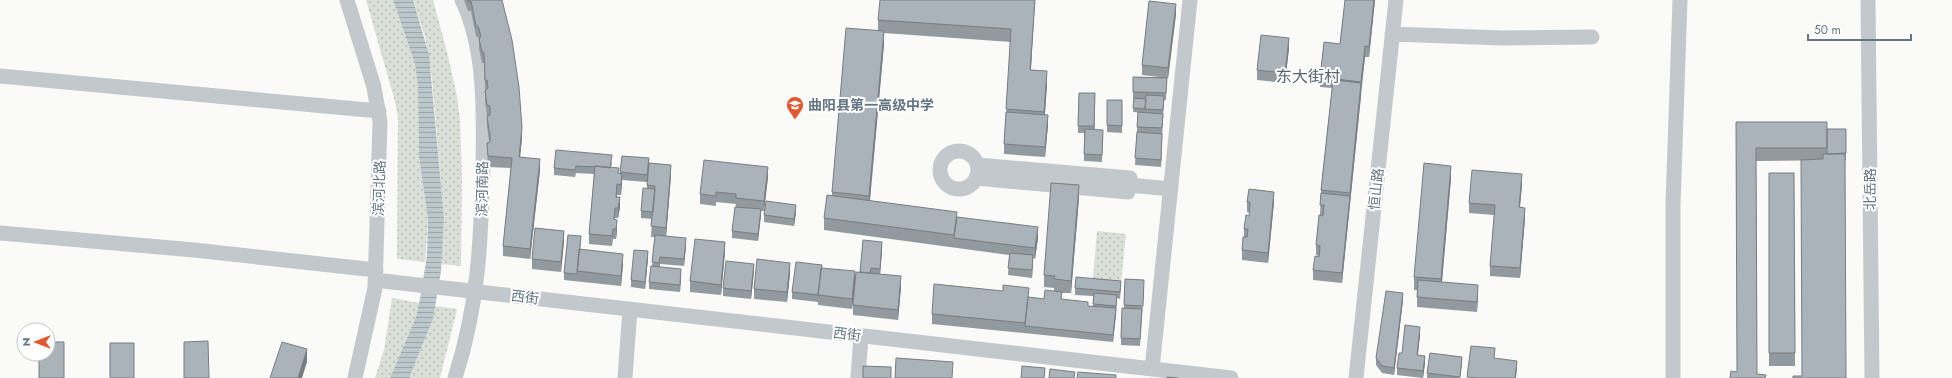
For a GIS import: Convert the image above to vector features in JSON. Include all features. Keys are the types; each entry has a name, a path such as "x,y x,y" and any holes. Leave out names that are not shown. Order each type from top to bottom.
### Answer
{"street":[{"name":"滨河北路","path":"347,0 374,87 378,111 380,154 380,277 355,378"},
{"name":"滨河南路","path":"455,378 466,343 469,290 482,219 483,105 479,66 473,32 462,0"},
{"path":"1152,369 1190,0"},
{"name":"恒山路","path":"1356,378 1396,0"},
{"path":"1673,378 1673,205 1680,0"},
{"name":"北岳路","path":"1868,0 1872,378"},
{"path":"1392,34 1502,38 1592,37"},
{"path":"0,76 378,111"},
{"path":"977,172 1128,192 1129,185 1171,189"},
{"name":"西街","path":"0,233 194,250 469,290 1231,378"},
{"path":"625,378 630,309"},
{"path":"858,378 861,336"}],"shaded area":[{"path":"366,0 393,0 415,64 418,87 419,157 428,219 425,262 397,259 398,116"},
{"path":"393,0 413,0 429,55 444,218 441,271 433,319 409,378 390,378 416,317 427,255 428,219 419,157 418,87 415,64"},
{"path":"413,0 433,0 457,96 460,121 462,177 461,266 441,264 444,218 432,78 425,37"},
{"path":"1097,231 1126,234 1121,282 1093,280"},
{"path":"392,298 419,303 416,317 390,378 375,378 384,350"},
{"path":"435,306 457,309 440,378 409,378 433,319"}],"building":[{"path":"468,0 502,0 512,40 519,87 522,128 519,157 540,159 530,249 503,246 512,158 488,156 487,143 490,142 490,132 487,116 490,115 490,106 487,105 485,91 488,88 487,80 485,80 484,53 482,52 479,39 481,36 478,26 476,26 471,1"},
{"path":"880,0 1035,0 1030,70 1047,71 1044,112 1006,109 1011,29 878,20"},
{"path":"1345,0 1374,0 1369,47 1365,46 1361,82 1320,77 1324,42 1340,44"},
{"path":"1149,1 1176,4 1168,68 1142,65"},
{"path":"846,28 884,31 869,196 832,192"},
{"path":"1261,35 1289,38 1285,73 1257,70"},
{"path":"1133,77 1167,78 1166,93 1133,92"},
{"path":"1333,80 1361,83 1350,193 1321,190"},
{"path":"1079,93 1095,93 1094,126 1078,126"},
{"path":"1146,95 1164,96 1163,110 1145,109"},
{"path":"1134,98 1146,99 1145,109 1133,108"},
{"path":"1107,100 1122,100 1122,126 1107,125"},
{"path":"1006,112 1048,115 1045,147 1004,144"},
{"path":"1138,112 1163,114 1162,128 1137,127"},
{"path":"1736,122 1827,122 1827,148 1756,148 1757,374 1766,375 1765,378 1730,378 1731,371 1737,372"},
{"path":"1085,129 1103,130 1102,155 1084,154"},
{"path":"1827,129 1846,129 1846,153 1827,154"},
{"path":"1137,132 1162,134 1161,160 1135,158"},
{"path":"556,150 612,155 610,168 576,166 575,170 554,168"},
{"path":"1823,154 1845,154 1846,378 1793,378 1793,376 1802,376 1801,160 1823,159"},
{"path":"622,156 649,158 647,175 620,172"},
{"path":"704,160 768,167 764,201 736,198 736,194 716,192 716,196 700,194"},
{"path":"649,163 671,165 666,228 651,226 655,186 647,185"},
{"path":"1424,163 1451,166 1441,279 1414,277"},
{"path":"595,166 619,168 618,173 622,174 621,185 617,184 616,197 620,197 618,208 615,208 614,219 617,220 616,229 613,229 612,236 589,234"},
{"path":"1472,170 1522,174 1519,207 1525,208 1520,268 1490,266 1495,205 1469,203"},
{"path":"1769,173 1794,173 1795,353 1769,353"},
{"path":"1051,183 1079,185 1071,281 1054,279 1055,276 1044,275"},
{"path":"643,188 655,189 653,212 641,211"},
{"path":"1249,189 1274,192 1268,253 1242,250 1243,237 1247,237 1248,229 1244,229 1246,215 1249,216 1250,202 1247,202"},
{"path":"1321,193 1350,196 1342,273 1313,270 1315,256 1319,257 1320,246 1316,245 1319,215 1323,216 1324,205 1320,205"},
{"path":"827,195 957,212 954,235 824,218"},
{"path":"766,201 796,205 794,219 764,215"},
{"path":"735,207 761,209 758,234 732,231"},
{"path":"957,217 1038,227 1035,248 954,238"},
{"path":"535,228 564,231 561,262 532,259"},
{"path":"568,235 581,236 577,274 564,273"},
{"path":"655,235 686,238 684,259 660,257 659,263 652,262"},
{"path":"695,239 725,242 721,285 690,281"},
{"path":"863,240 882,242 880,269 871,268 870,273 860,272"},
{"path":"579,249 623,254 621,276 577,271"},
{"path":"634,250 648,251 645,282 631,280"},
{"path":"1010,253 1033,255 1032,270 1008,268"},
{"path":"757,259 790,263 787,292 754,289"},
{"path":"726,261 754,264 751,291 723,288"},
{"path":"796,262 822,265 818,295 792,292"},
{"path":"651,266 681,269 680,285 649,282"},
{"path":"821,268 855,271 852,299 818,295"},
{"path":"856,272 901,276 898,310 853,305"},
{"path":"1076,277 1121,281 1120,292 1075,288"},
{"path":"1125,279 1144,280 1143,306 1124,305"},
{"path":"1418,280 1478,285 1477,302 1417,297"},
{"path":"934,284 1003,291 1003,285 1029,288 1025,323 932,314"},
{"path":"1045,290 1062,292 1061,299 1088,302 1088,306 1116,308 1113,335 1025,326 1028,297 1044,299"},
{"path":"1386,291 1403,293 1394,368 1382,366 1376,358"},
{"path":"1094,293 1117,295 1116,306 1093,304"},
{"path":"1122,308 1142,309 1140,339 1121,338"},
{"path":"1405,325 1420,327 1417,355 1425,356 1423,371 1397,368 1399,353 1402,353"},
{"path":"208,341 209,378 184,378 184,342"},
{"path":"56,342 64,342 64,378 39,378 39,362 56,362"},
{"path":"282,342 307,349 298,378 270,378"},
{"path":"110,343 134,343 134,378 110,378"},
{"path":"1471,346 1495,348 1494,358 1517,361 1515,378 1467,377"},
{"path":"1430,353 1462,357 1460,377 1427,373"},
{"path":"896,358 953,362 952,378 895,378"},
{"path":"863,366 891,367 891,378 863,378"},
{"path":"1022,366 1045,368 1044,378 1021,378"},
{"path":"1050,369 1075,372 1074,378 1049,378"},
{"path":"1078,372 1116,375 1116,378 1077,378"}],"place":[{"name":"曲阳县第一高级中学","path":"795,120"}],"district":[{"name":"东大街村","path":"1308,76"}]}
